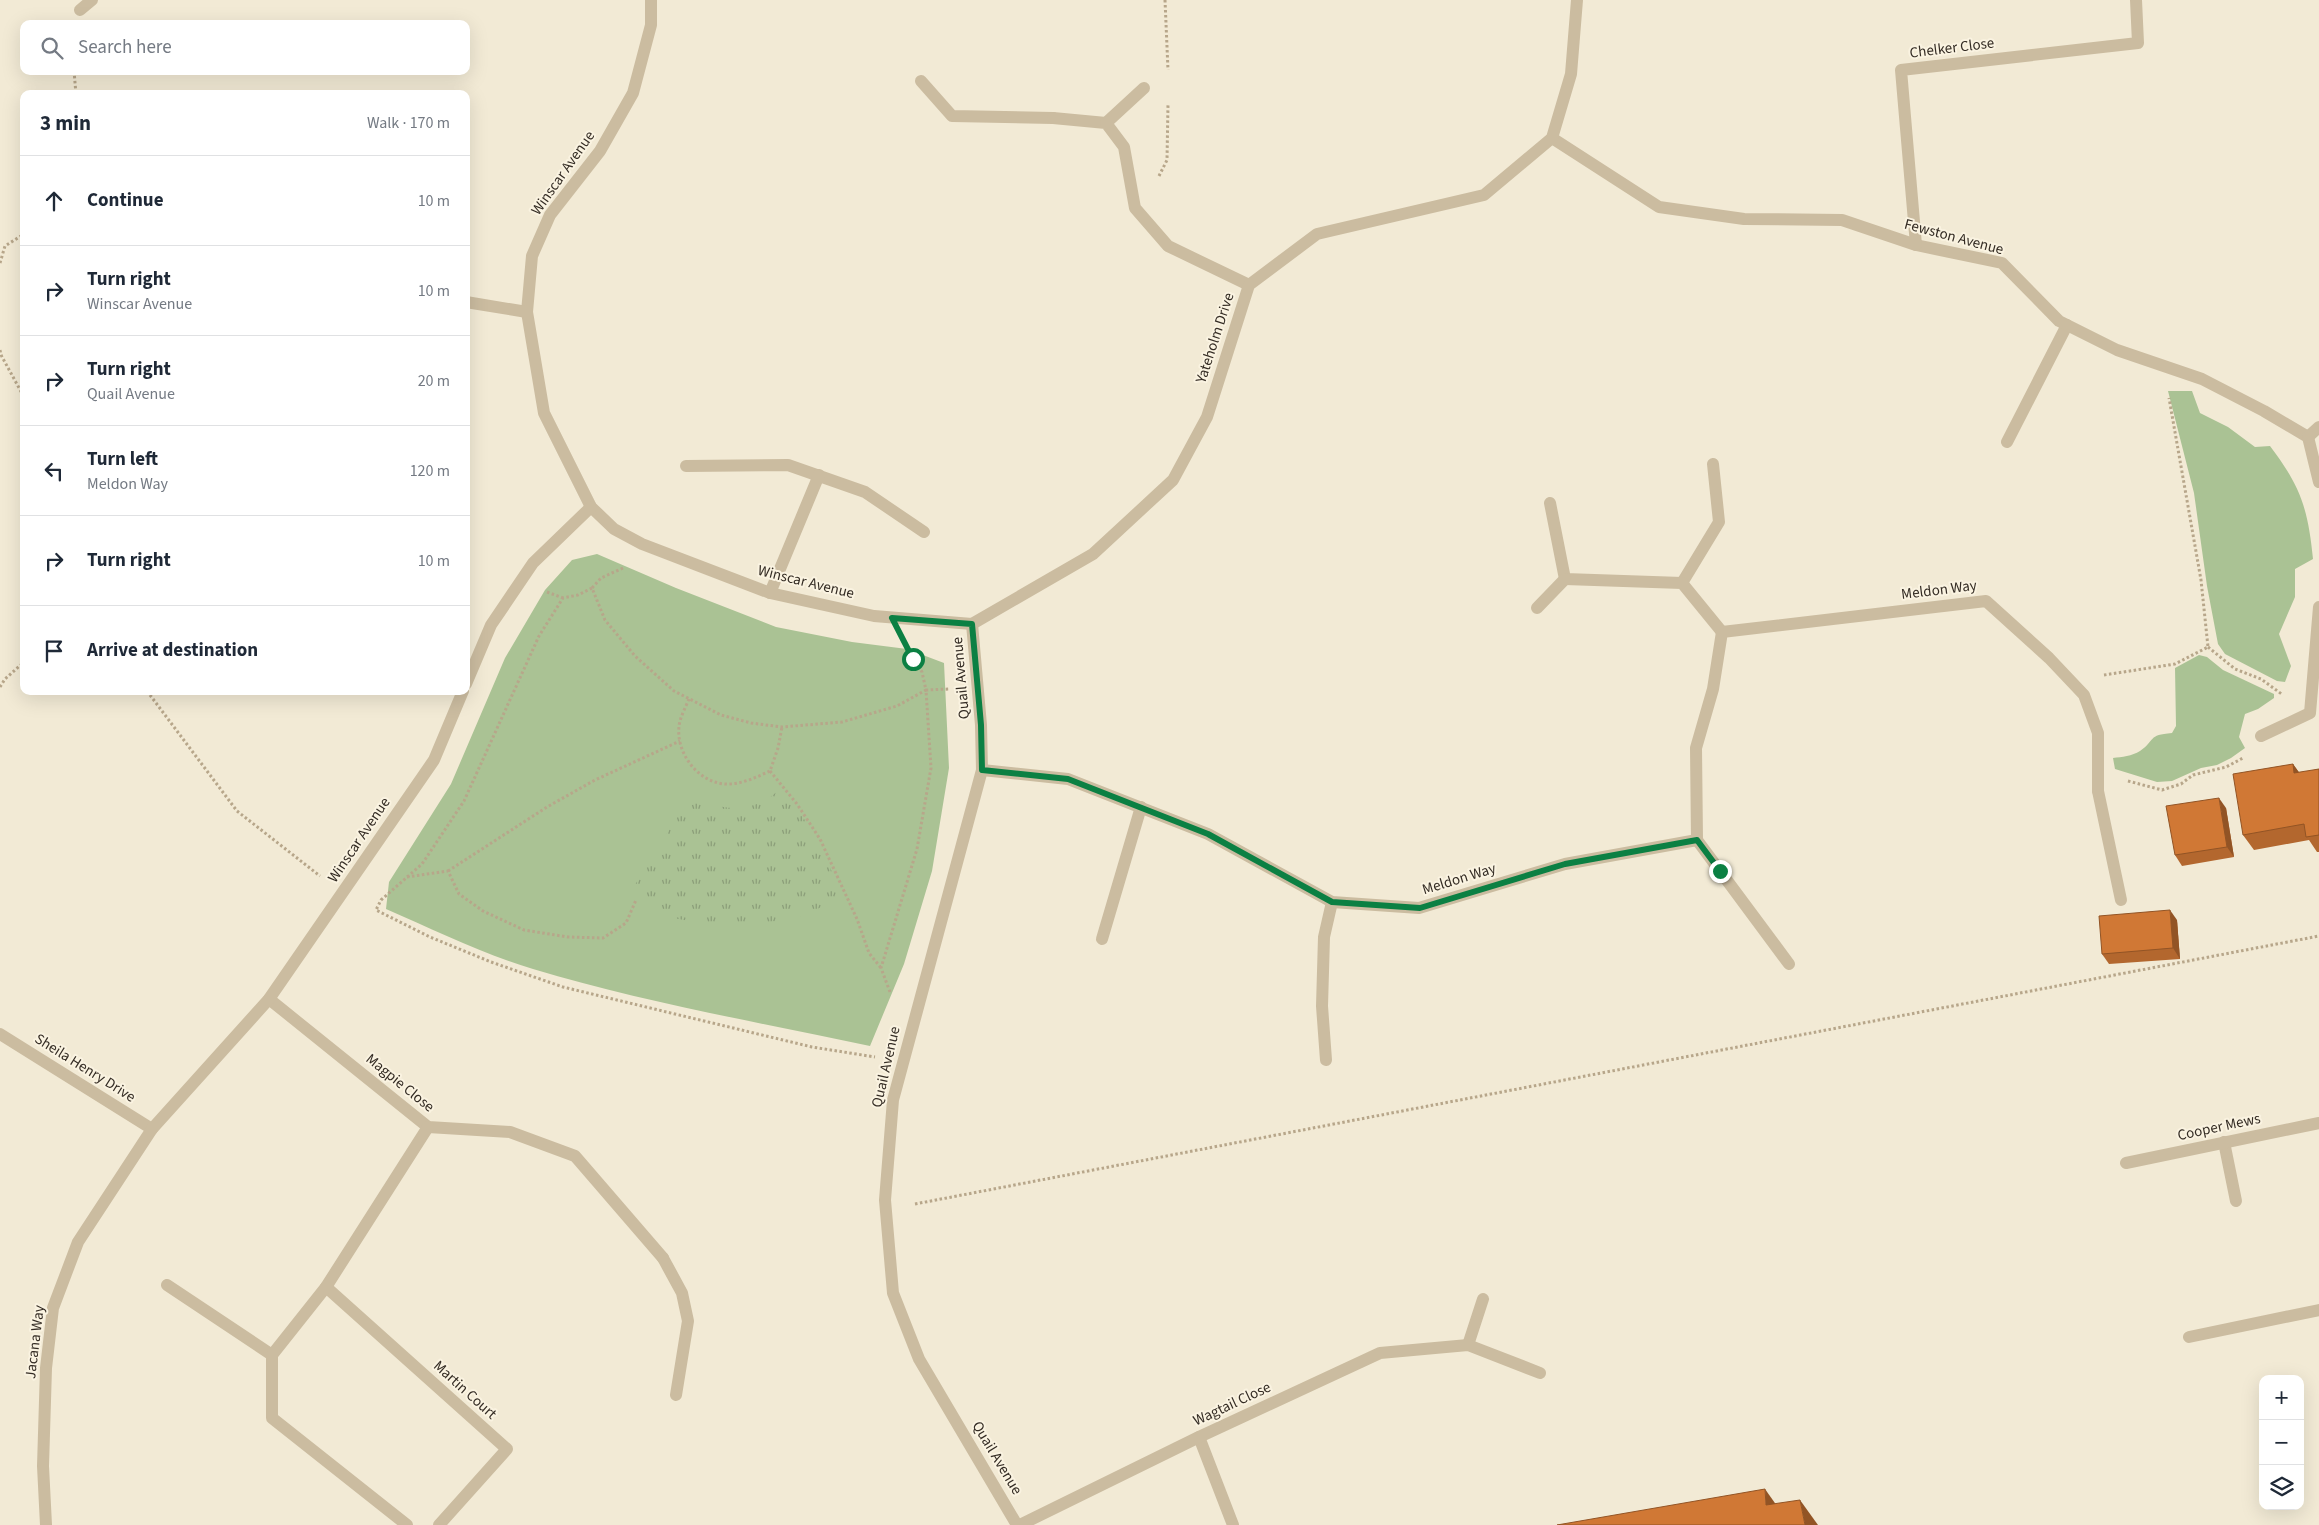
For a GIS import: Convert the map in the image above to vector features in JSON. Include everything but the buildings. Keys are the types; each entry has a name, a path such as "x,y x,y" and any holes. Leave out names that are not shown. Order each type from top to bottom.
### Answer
{"street":[{"path":"80,10 92,0"},
{"name":"Winscar Avenue","path":"651,0 651,24 633,93 600,151 550,215 532,256 527,312 544,413 590,507 614,529 642,544 770,593 874,616 972,624"},
{"path":"1552,138 1571,74 1576,0"},
{"name":"Chelker Close","path":"1916,245 1901,70 2138,43 2136,0"},
{"path":"921,81 952,116 1053,118 1106,123 1124,147 1135,208 1168,246 1249,285"},
{"path":"1106,123 1144,88"},
{"name":"Fewston Avenue","path":"1552,138 1659,207 1744,219 1842,220 1916,245 2002,263 2059,321 2116,350 2202,379 2264,411 2308,437"},
{"name":"Yateholm Drive","path":"972,624 1093,554 1174,480 1207,417 1249,285 1317,234 1484,195 1552,138"},
{"path":"470,303 527,312"},
{"path":"2007,442 2067,325"},
{"path":"2319,427 2308,437 2319,482"},
{"path":"1682,583 1719,522 1714,464"},
{"path":"686,466 788,465 865,492 924,532"},
{"path":"770,593 819,475"},
{"path":"1550,503 1565,579"},
{"path":"470,675 491,625 533,564 590,507"},
{"path":"1536,608 1565,579 1682,583 1722,632 1713,689 1696,748 1697,840 1789,964"},
{"name":"Meldon Way","path":"1722,632 1986,601 2084,695 2098,733 2098,791 2121,900"},
{"path":"2261,736 2315,715 2319,607"},
{"name":"Quail Avenue","path":"972,624 981,725 982,770 892,1100 886,1209 893,1293 919,1359 1019,1525"},
{"name":"Winscar Avenue","path":"152,1129 269,999 434,760 461,695"},
{"name":"Meldon Way","path":"982,770 1068,779 1208,834 1332,902 1420,908 1565,864 1697,840"},
{"path":"1102,939 1141,807"},
{"path":"1326,1060 1322,1006 1324,937 1332,902"},
{"name":"Magpie Close","path":"269,999 428,1127 510,1132 575,1156 662,1258 682,1293 688,1321 676,1395"},
{"name":"Sheila Henry Drive","path":"0,1034 152,1129"},
{"name":"Cooper Mews","path":"2126,1163 2319,1123"},
{"path":"407,1525 272,1418 272,1355 326,1287 428,1127"},
{"name":"Jacana Way","path":"46,1525 43,1466 46,1368 53,1308 78,1242 152,1129"},
{"path":"2224,1142 2236,1200"},
{"path":"167,1285 272,1355"},
{"name":"Martin Court","path":"326,1287 507,1449 439,1525"},
{"path":"1468,1345 1484,1299"},
{"path":"2189,1337 2319,1310"},
{"name":"Wagtail Close","path":"1019,1525 1199,1437 1380,1353 1468,1345 1540,1373"},
{"path":"1199,1437 1233,1525"}],"path":[{"path":"74,75 76,90"},
{"path":"0,263 5,246 20,237"},
{"path":"0,350 20,391"},
{"path":"2163,366 2201,580 2208,647 2235,669 2262,679 2315,715"},
{"path":"642,544 628,565 602,578 592,588 578,595 563,598 539,636 464,801 422,864 381,900 376,910 430,937 491,962 563,986 812,1047 879,1057"},
{"path":"592,588 605,620 635,656 674,691 722,715 750,723 782,727 842,722 897,706 926,690"},
{"path":"881,968 917,849 931,768 926,690 922,672 892,618"},
{"path":"2070,680 2175,664 2208,647"},
{"path":"0,688 5,679 20,666"},
{"path":"150,695 237,811 342,893"},
{"path":"689,699 680,723 680,741 688,763 705,777 725,784 752,780 770,771 778,748 782,727"},
{"path":"2097,772 2162,790 2181,784 2193,775 2226,767 2246,756 2261,736"},
{"path":"406,878 448,871 547,807 604,776 680,741"},
{"path":"770,771 797,804 820,839 857,919 868,953 881,968 893,999"},
{"path":"448,871 459,894 483,911 524,930 568,938 603,938 626,922 636,900"},
{"path":"886,1209 2319,936"}],"green space":[{"path":"2168,391 2192,391 2200,413 2228,427 2255,447 2270,446 2289,474 2301,499 2309,526 2313,559 2295,569 2295,597 2279,634 2291,666 2285,682 2277,681 2225,654 2218,644 2207,586 2194,493"},
{"path":"597,554 676,588 776,627 852,642 907,649 944,663 949,768 932,871 904,964 870,1046 700,1011 574,981 496,956 386,909 389,882 451,784 505,658 545,590 572,560"},
{"path":"2199,655 2207,657 2223,670 2274,694 2274,698 2258,709 2245,714 2239,737 2245,748 2217,765 2201,768 2172,781 2157,782 2115,769 2113,758 2137,753 2155,737 2172,733 2176,726 2175,668"},
{"path":"780,790 803,817 829,865 842,896 806,915 755,925 712,925 673,918 628,896 691,795 708,803 724,807 741,808 763,802"}],"route":[{"path":"913,659 892,618 972,624 981,725 982,770 1068,779 1208,834 1332,902 1420,908 1565,864 1697,840 1720,871"}]}
